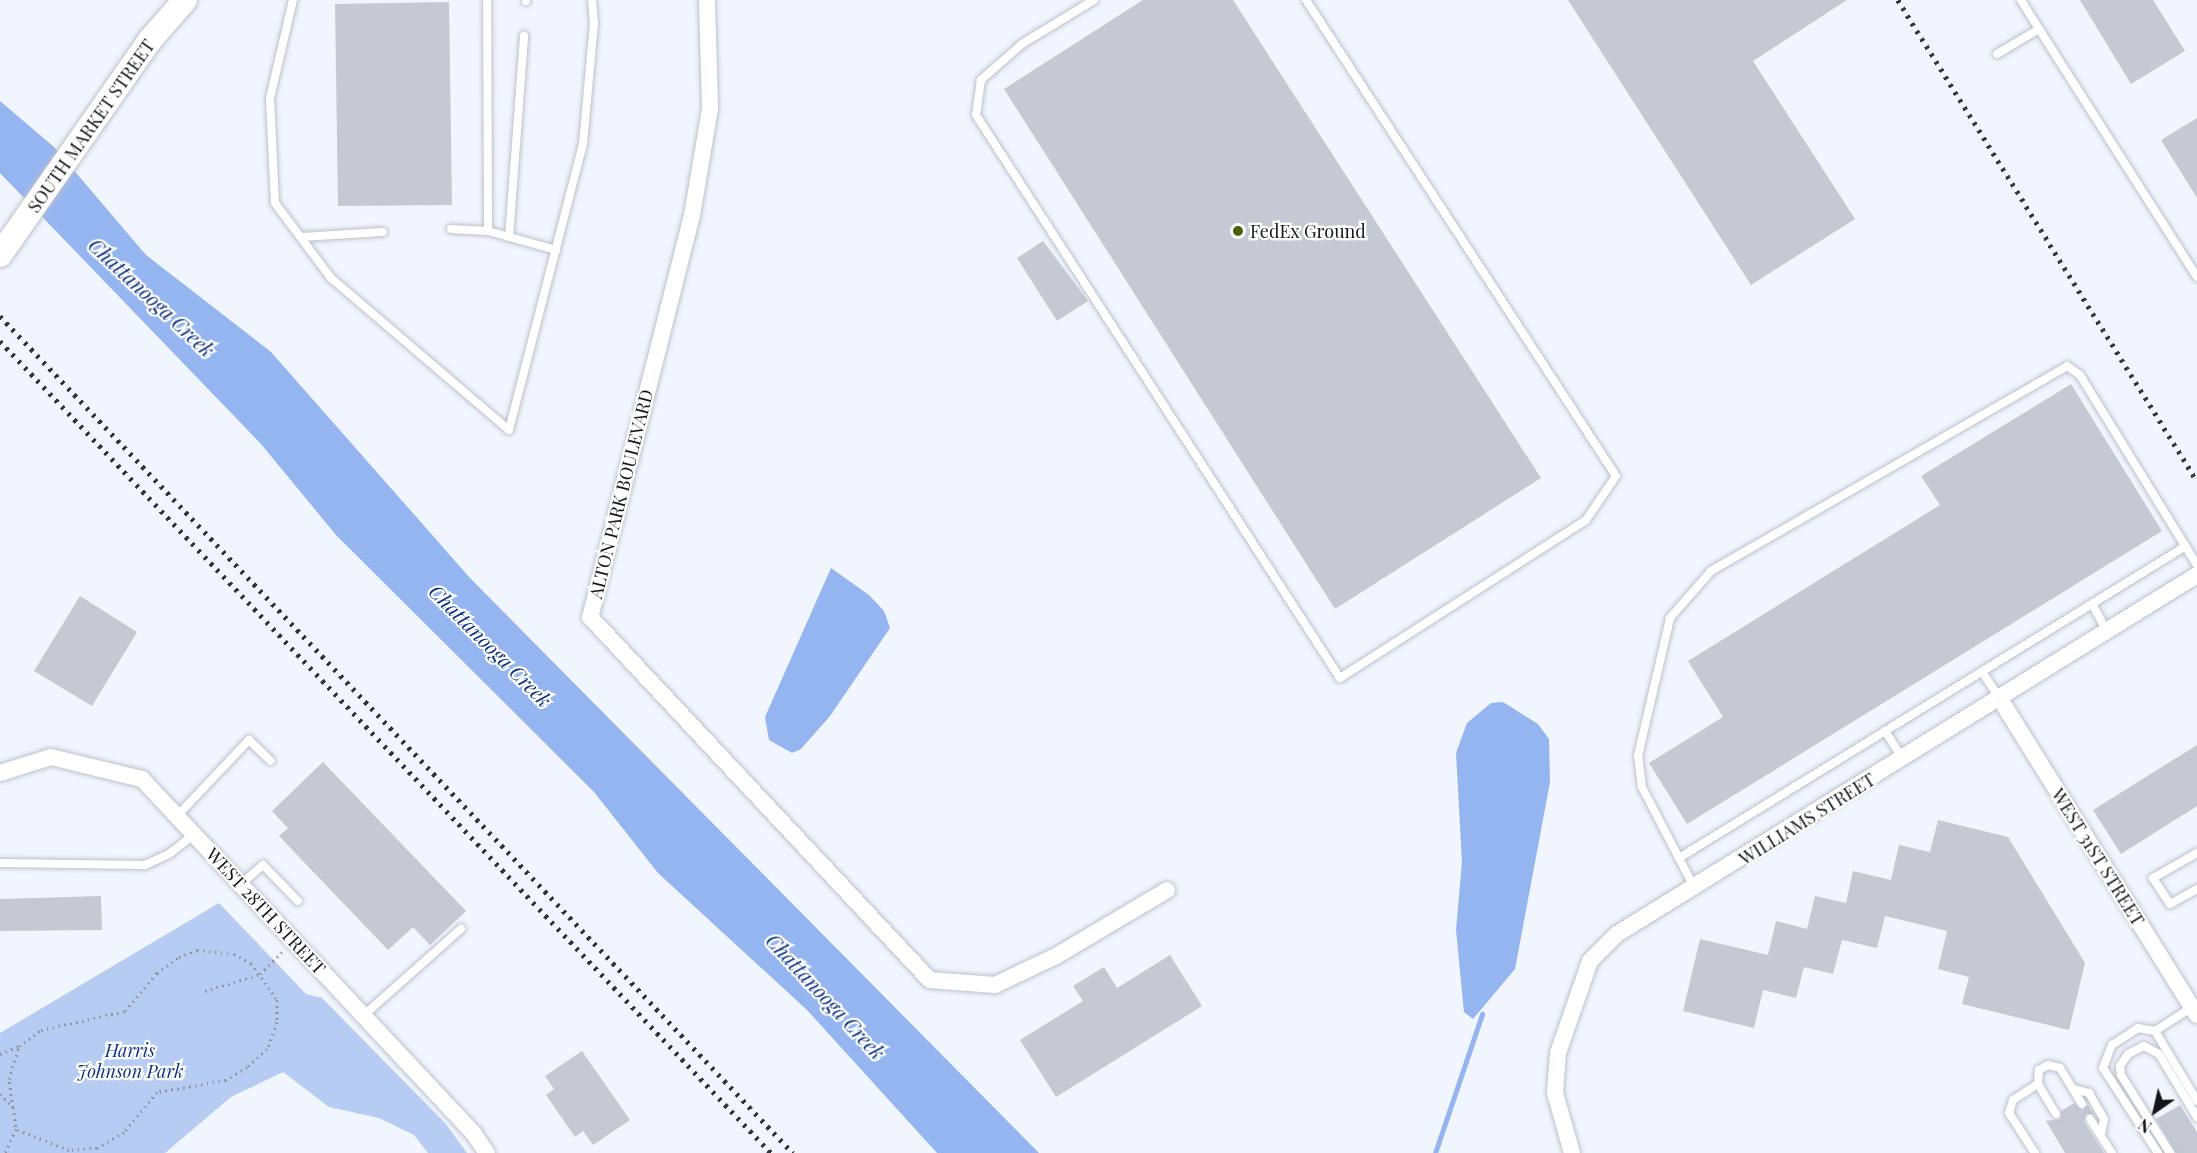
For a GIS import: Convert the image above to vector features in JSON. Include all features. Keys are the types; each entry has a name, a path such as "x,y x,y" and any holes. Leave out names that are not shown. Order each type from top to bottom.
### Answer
{"main road":[{"name":"SOUTH MARKET STREET","path":"0,255 150,40 185,0"}],"street":[{"name":"ALTON PARK BOULEVARD","path":"710,2 710,110 692,215 590,616 930,980 995,985 1056,956 1167,890"},
{"name":"WILLIAMS STREET","path":"1572,1153 1555,1093 1558,1053 1590,961 1617,934 1695,888 2197,575"},
{"name":"WEST 31ST STREET","path":"2000,699 2195,1009"},
{"name":"WEST 28TH STREET","path":"0,773 51,757 142,779 364,1015 486,1153"}],"lane":[{"path":"293,0 270,98 276,203 331,278 509,430 583,144 594,23 592,0"},
{"path":"487,0 488,231"},
{"path":"1094,0 1022,44 981,80 976,115 1340,678 1586,520 1616,476 1306,0"},
{"path":"2021,0 2197,277"},
{"path":"1997,54 2039,28"},
{"path":"509,237 524,36"},
{"path":"451,229 488,231 556,250"},
{"path":"301,237 383,232"},
{"path":"1695,888 1642,788 1638,756 1670,618 1712,571 2067,366 2080,375 2197,565"},
{"path":"1679,858 2186,546"},
{"path":"2092,604 2108,631"},
{"path":"1982,672 2000,699"},
{"path":"1885,731 1903,759"},
{"path":"177,816 249,740 271,761"},
{"path":"0,863 145,865 169,855 195,834"},
{"path":"2197,853 2154,878 2170,904 2197,889"},
{"path":"241,884 263,865 298,901"},
{"path":"364,1015 461,929"},
{"path":"2158,1153 2103,1068 2112,1045 2138,1029 2155,1031 2195,1009"},
{"path":"2155,1031 2197,1101"},
{"path":"2170,1153 2121,1075 2120,1066 2128,1054 2144,1046 2159,1054 2197,1117"},
{"path":"2056,1114 2038,1084 2039,1070 2052,1064 2060,1068 2082,1104"},
{"path":"2035,1153 2009,1113 2013,1100 2038,1084"},
{"path":"2074,1089 2089,1093 2104,1119 2101,1136"},
{"path":"2090,1119 2112,1153"}],"path":[{"path":"205,991 260,974 295,941"},
{"path":"0,1054 19,1046 41,1030 124,1011 157,973 197,950 234,954 260,974 277,999 277,1022 267,1049 247,1067 225,1080 157,1092 124,1132 97,1148 69,1150 16,1129"},
{"path":"5,1153 16,1129 9,1079 19,1046"},
{"path":"0,1094 13,1107"}],"green space":[{"name":"Harris Johnson Park","path":"219,903 306,994 322,998 445,1123 467,1153 428,1153 414,1135 379,1118 329,1107 283,1072 231,1097 165,1153 0,1153 0,1033"}],"water":[{"name":"Chattanooga Creek","path":"0,101 54,147 146,255 271,352 470,578 1039,1153 937,1153 807,1010 658,873 594,792 336,535 261,444 0,173"},
{"path":"831,568 869,595 884,611 890,628 830,716 801,749 792,753 769,740 765,717"},
{"path":"1503,702 1538,724 1549,739 1550,782 1515,969 1473,1019 1464,1012 1456,930 1462,862 1456,753 1467,723 1491,703"}],"building":[{"name":"FedEx Ground","path":"1143,0 1233,0 1541,478 1335,609 1004,89"},
{"path":"1568,0 1847,0 1753,61 1855,219 1751,285"},
{"path":"2080,0 2153,0 2185,51 2131,84"},
{"path":"449,2 452,205 338,206 335,4"},
{"path":"2197,118 2197,198 2161,140"},
{"path":"1043,241 1088,301 1057,321 1017,258"},
{"path":"2071,384 2162,531 1687,824 1649,763 1723,717 1688,661 1940,505 1921,476"},
{"path":"80,596 137,632 92,706 34,671"},
{"path":"2197,745 2197,806 2121,854 2093,810"},
{"path":"323,762 466,911 430,945 413,927 388,950 279,836 288,828 272,811"},
{"path":"1938,820 2008,837 2085,963 2069,1030 1962,1004 1969,977 1938,969 1947,931 1885,916 1877,948 1842,940 1833,974 1804,967 1796,998 1763,990 1754,1028 1683,1011 1700,939 1768,955 1776,921 1807,929 1815,896 1846,903 1853,871 1891,880 1899,845 1930,852"},
{"path":"101,896 102,930 0,931 0,899"},
{"path":"1170,955 1202,1006 1056,1097 1020,1040 1083,1001 1073,986 1104,967 1117,988"},
{"path":"582,1051 630,1120 593,1145 583,1131 575,1137 546,1095 554,1089 545,1076"},
{"path":"2074,1103 2082,1110 2088,1105 2094,1114 2086,1114 2084,1122 2104,1153 2065,1153 2046,1121 2060,1119 2061,1111"},
{"path":"2180,1105 2197,1132 2197,1153 2176,1153 2156,1119"}],"waterway":[{"path":"1435,1153 1482,1014"}],"railway":[{"path":"1898,0 2197,481"},
{"path":"0,316 793,1153"},
{"path":"0,341 771,1153"}],"place":[{"name":"FedEx Ground","path":"1238,231"}]}
